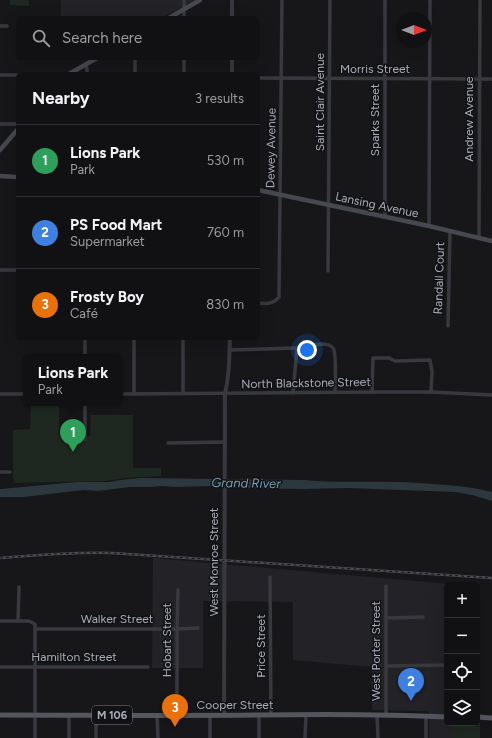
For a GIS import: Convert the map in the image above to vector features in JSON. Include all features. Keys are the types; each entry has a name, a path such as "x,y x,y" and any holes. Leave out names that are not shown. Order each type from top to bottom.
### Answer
{"main road":[{"path":"172,16 200,0"},
{"path":"72,72 93,60"},
{"path":"0,150 16,131"},
{"path":"0,176 16,176"},
{"name":"Lansing Avenue","path":"260,190 385,216 492,241"},
{"name":"Cooper Street","path":"0,715 306,714 444,717"},
{"path":"480,717 492,718"}],"street":[{"path":"184,0 184,16"},
{"path":"232,0 232,16"},
{"name":"Dewey Avenue","path":"260,303 273,303 279,297 282,0"},
{"name":"Saint Clair Avenue","path":"328,271 330,0"},
{"name":"Sparks Street","path":"385,0 385,216"},
{"path":"428,226 430,0"},
{"name":"Andrew Avenue","path":"479,238 480,0"},
{"path":"0,26 7,26"},
{"path":"135,60 135,72"},
{"path":"184,60 184,72"},
{"path":"232,60 232,72"},
{"path":"85,64 87,72"},
{"path":"0,76 16,75"},
{"name":"Morris Street","path":"260,78 492,79"},
{"path":"0,124 16,124"},
{"name":"Randall Court","path":"448,326 450,231"},
{"path":"0,270 16,270"},
{"path":"86,340 86,354"},
{"path":"134,340 134,394"},
{"path":"183,340 183,393"},
{"name":"West Monroe Street","path":"224,715 225,394 230,371 230,340"},
{"path":"230,350 297,348 321,344 328,345 333,348 335,357 335,392"},
{"path":"293,393 297,348"},
{"path":"372,392 373,358 389,358 395,361 430,360 432,372 432,392"},
{"name":"North Blackstone Street","path":"123,394 335,392 491,393"},
{"path":"0,394 23,394"},
{"path":"85,406 85,440"},
{"path":"168,443 225,442"},
{"path":"0,472 10,472"},
{"name":"Price Street","path":"270,577 271,715"},
{"name":"West Porter Street","path":"386,586 386,715"},
{"path":"18,621 19,587"},
{"name":"Hobart Street","path":"177,715 178,590"},
{"path":"386,618 423,617"},
{"path":"0,621 29,621 35,624 35,738"},
{"name":"Walker Street","path":"35,629 198,628"},
{"path":"386,666 444,665"},
{"name":"Hamilton Street","path":"0,667 148,667"},
{"path":"305,738 306,714"},
{"path":"68,715 69,738"},
{"path":"96,715 96,738"},
{"path":"157,715 158,738"},
{"path":"210,715 210,738"},
{"path":"259,715 259,738"},
{"path":"378,715 378,738"},
{"path":"426,716 426,738"}],"shaded area":[{"path":"10,0 29,0 29,6 10,5"},
{"path":"61,0 195,0 166,16 61,16"},
{"path":"31,406 59,406 59,437 90,436 91,415 133,415 133,468 161,468 161,476 105,481 14,483 13,430 30,429"},
{"path":"153,558 444,584 444,726 451,726 451,738 429,738 429,711 372,710 371,667 293,660 293,602 203,601 203,668 152,668"},
{"path":"451,726 480,726 480,738 451,738"}],"water":[{"name":"Grand River","path":"141,478 385,482 462,486 492,492 492,501 455,492 348,488 234,488 213,486 130,487 98,491 84,490 24,497 0,497 0,489 77,482 109,482"}],"railway":[{"path":"0,558 70,553 112,553 492,578"}],"place":[{"name":"Lions Park","path":"73,452"},
{"name":"PS Food Mart","path":"411,701"},
{"name":"Frosty Boy","path":"175,727"}]}
